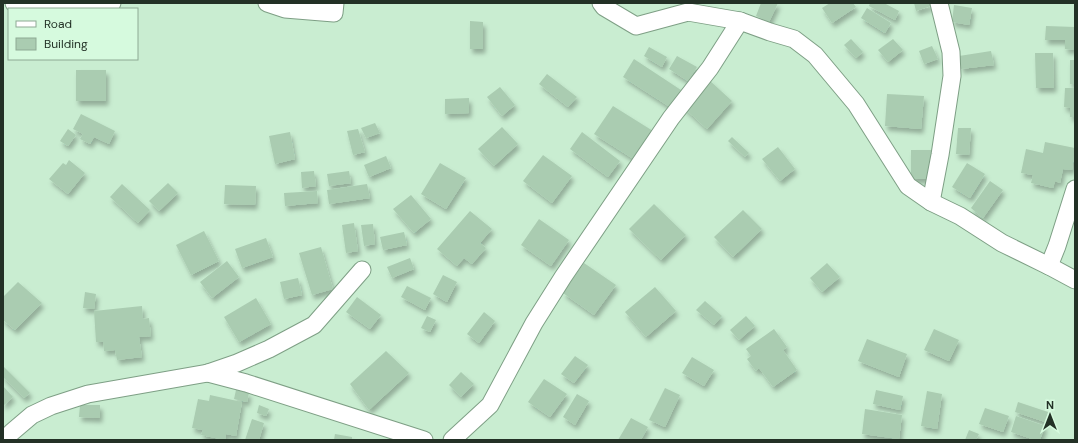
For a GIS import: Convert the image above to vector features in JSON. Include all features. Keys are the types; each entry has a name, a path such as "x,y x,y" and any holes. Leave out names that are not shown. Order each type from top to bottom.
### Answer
{"street":[{"path":"14,3 49,7 93,7 112,3"},
{"path":"267,3 286,9 334,13 335,3"},
{"path":"600,3 604,7 636,26 688,12 740,21 794,39 815,55 856,104 908,186 931,202 960,216 1002,243 1075,280"},
{"path":"931,202 952,76 951,52 939,3"},
{"path":"452,440 490,405 534,323 563,277 671,118 710,68 740,21"},
{"path":"1049,266 1075,189"},
{"path":"4,440 32,415 51,406 88,394 208,373 237,363 269,349 314,325 362,270"},
{"path":"208,373 246,383 424,440"}],"building":[{"path":"761,3 778,3 769,22 756,16"},
{"path":"830,3 853,3 856,7 832,23 822,8"},
{"path":"870,3 884,3 899,11 895,20 869,6"},
{"path":"914,3 934,3 934,5 916,11"},
{"path":"954,5 972,8 969,25 952,22"},
{"path":"867,8 891,23 885,33 861,18"},
{"path":"470,21 483,22 483,49 470,49"},
{"path":"1046,26 1075,27 1075,50 1065,49 1065,40 1045,40"},
{"path":"851,39 863,52 856,58 844,45"},
{"path":"893,39 903,50 888,62 878,50"},
{"path":"932,46 938,59 924,64 919,51"},
{"path":"649,47 667,57 662,67 644,56"},
{"path":"991,51 994,65 961,69 959,56"},
{"path":"1035,53 1053,53 1054,88 1036,88"},
{"path":"677,56 697,67 688,81 669,69"},
{"path":"634,59 684,92 673,109 623,77"},
{"path":"1070,60 1075,60 1075,84 1070,84"},
{"path":"76,70 106,70 106,101 76,101"},
{"path":"547,74 577,97 568,107 539,84"},
{"path":"708,79 732,101 707,129 682,106"},
{"path":"500,87 515,105 502,116 487,97"},
{"path":"1065,88 1075,88 1075,117 1070,117 1070,108 1064,107"},
{"path":"887,94 924,96 921,129 885,126"},
{"path":"469,98 469,113 445,114 445,99"},
{"path":"613,106 653,131 635,160 594,134"},
{"path":"81,114 115,131 109,144 94,137 90,144 80,139 83,134 73,129"},
{"path":"375,123 380,133 366,138 361,128"},
{"path":"502,127 518,144 494,166 478,149"},
{"path":"958,128 971,128 969,155 956,154"},
{"path":"68,129 76,135 68,146 60,141"},
{"path":"358,129 365,152 353,155 347,131"},
{"path":"290,132 295,159 275,164 269,136"},
{"path":"582,132 620,161 608,177 570,149"},
{"path":"732,137 749,153 745,157 728,141"},
{"path":"1045,142 1075,148 1072,170 1063,169 1060,183 1055,181 1053,188 1031,183 1033,175 1021,173 1026,149 1043,153"},
{"path":"778,147 795,169 780,181 762,159"},
{"path":"911,150 931,150 931,179 911,179"},
{"path":"543,155 572,176 552,203 523,181"},
{"path":"386,156 391,168 369,177 364,165"},
{"path":"69,160 85,173 68,194 49,179 63,163 66,165"},
{"path":"440,163 466,178 446,209 421,194"},
{"path":"967,163 985,174 970,198 952,187"},
{"path":"314,171 316,186 302,188 301,172"},
{"path":"349,171 351,183 329,186 327,174"},
{"path":"990,181 1003,190 983,218 971,208"},
{"path":"168,183 178,193 159,211 149,201"},
{"path":"122,184 150,210 138,223 110,197"},
{"path":"367,184 370,198 329,204 327,190"},
{"path":"225,185 256,186 255,205 224,204"},
{"path":"317,191 318,203 285,206 284,193"},
{"path":"411,195 431,219 414,233 393,209"},
{"path":"654,204 686,235 661,260 629,229"},
{"path":"743,210 762,229 733,257 714,237"},
{"path":"470,211 492,229 480,243 486,248 472,264 464,258 457,266 437,249"},
{"path":"539,219 569,240 551,266 521,245"},
{"path":"354,223 358,251 346,253 342,225"},
{"path":"373,224 375,244 364,246 361,225"},
{"path":"204,231 219,261 191,275 176,245"},
{"path":"404,232 407,245 383,250 380,237"},
{"path":"266,238 273,257 242,268 235,249"},
{"path":"321,247 333,289 312,295 299,253"},
{"path":"410,258 414,269 392,278 387,267"},
{"path":"227,261 239,277 212,298 200,282"},
{"path":"584,263 616,285 594,315 563,293"},
{"path":"827,263 840,277 822,292 810,278"},
{"path":"443,275 457,282 447,302 433,294"},
{"path":"298,278 302,295 284,299 280,282"},
{"path":"18,282 42,303 15,330 3,320 3,297"},
{"path":"407,286 431,298 425,310 401,297"},
{"path":"655,287 676,311 646,337 625,312"},
{"path":"85,292 96,294 94,309 83,308"},
{"path":"357,297 381,315 370,329 346,312"},
{"path":"256,298 271,324 239,342 224,317"},
{"path":"705,301 722,316 714,325 696,310"},
{"path":"142,306 143,319 149,318 151,336 139,337 142,357 117,360 115,350 104,351 103,342 96,342 94,311"},
{"path":"484,312 495,321 479,343 467,334"},
{"path":"427,316 436,320 430,332 421,328"},
{"path":"746,316 755,326 739,340 730,330"},
{"path":"774,329 787,347 783,350 797,370 773,387 759,368 756,371 747,359 751,356 746,349"},
{"path":"934,329 959,340 949,361 924,350"},
{"path":"867,339 907,354 899,377 858,361"},
{"path":"386,351 409,373 369,410 350,384"},
{"path":"575,356 588,365 574,383 561,374"},
{"path":"692,357 714,370 704,386 682,373"},
{"path":"3,366 30,393 24,398 3,377"},
{"path":"461,372 474,384 461,397 449,385"},
{"path":"544,379 567,394 550,417 528,402"},
{"path":"3,386 13,397 3,406"},
{"path":"665,388 680,395 665,427 649,420"},
{"path":"236,390 249,393 247,402 234,399"},
{"path":"876,390 903,396 900,410 873,404"},
{"path":"927,391 942,394 937,429 921,426"},
{"path":"577,394 589,401 575,425 563,417"},
{"path":"210,395 242,402 236,436 226,434 225,440 201,435 203,430 192,428 198,399 209,401"},
{"path":"1018,402 1048,412 1045,422 1015,412"},
{"path":"80,405 100,405 100,418 79,417"},
{"path":"259,405 269,409 266,416 257,413"},
{"path":"985,408 1009,416 1003,432 979,424"},
{"path":"865,409 902,415 899,439 862,434"},
{"path":"1016,416 1045,426 1040,440 1035,440 1011,432"},
{"path":"631,418 648,427 641,440 618,440"},
{"path":"252,419 264,423 259,440 245,440"},
{"path":"969,430 979,434 976,440 965,440"},
{"path":"335,434 352,437 352,440 334,440"}]}
